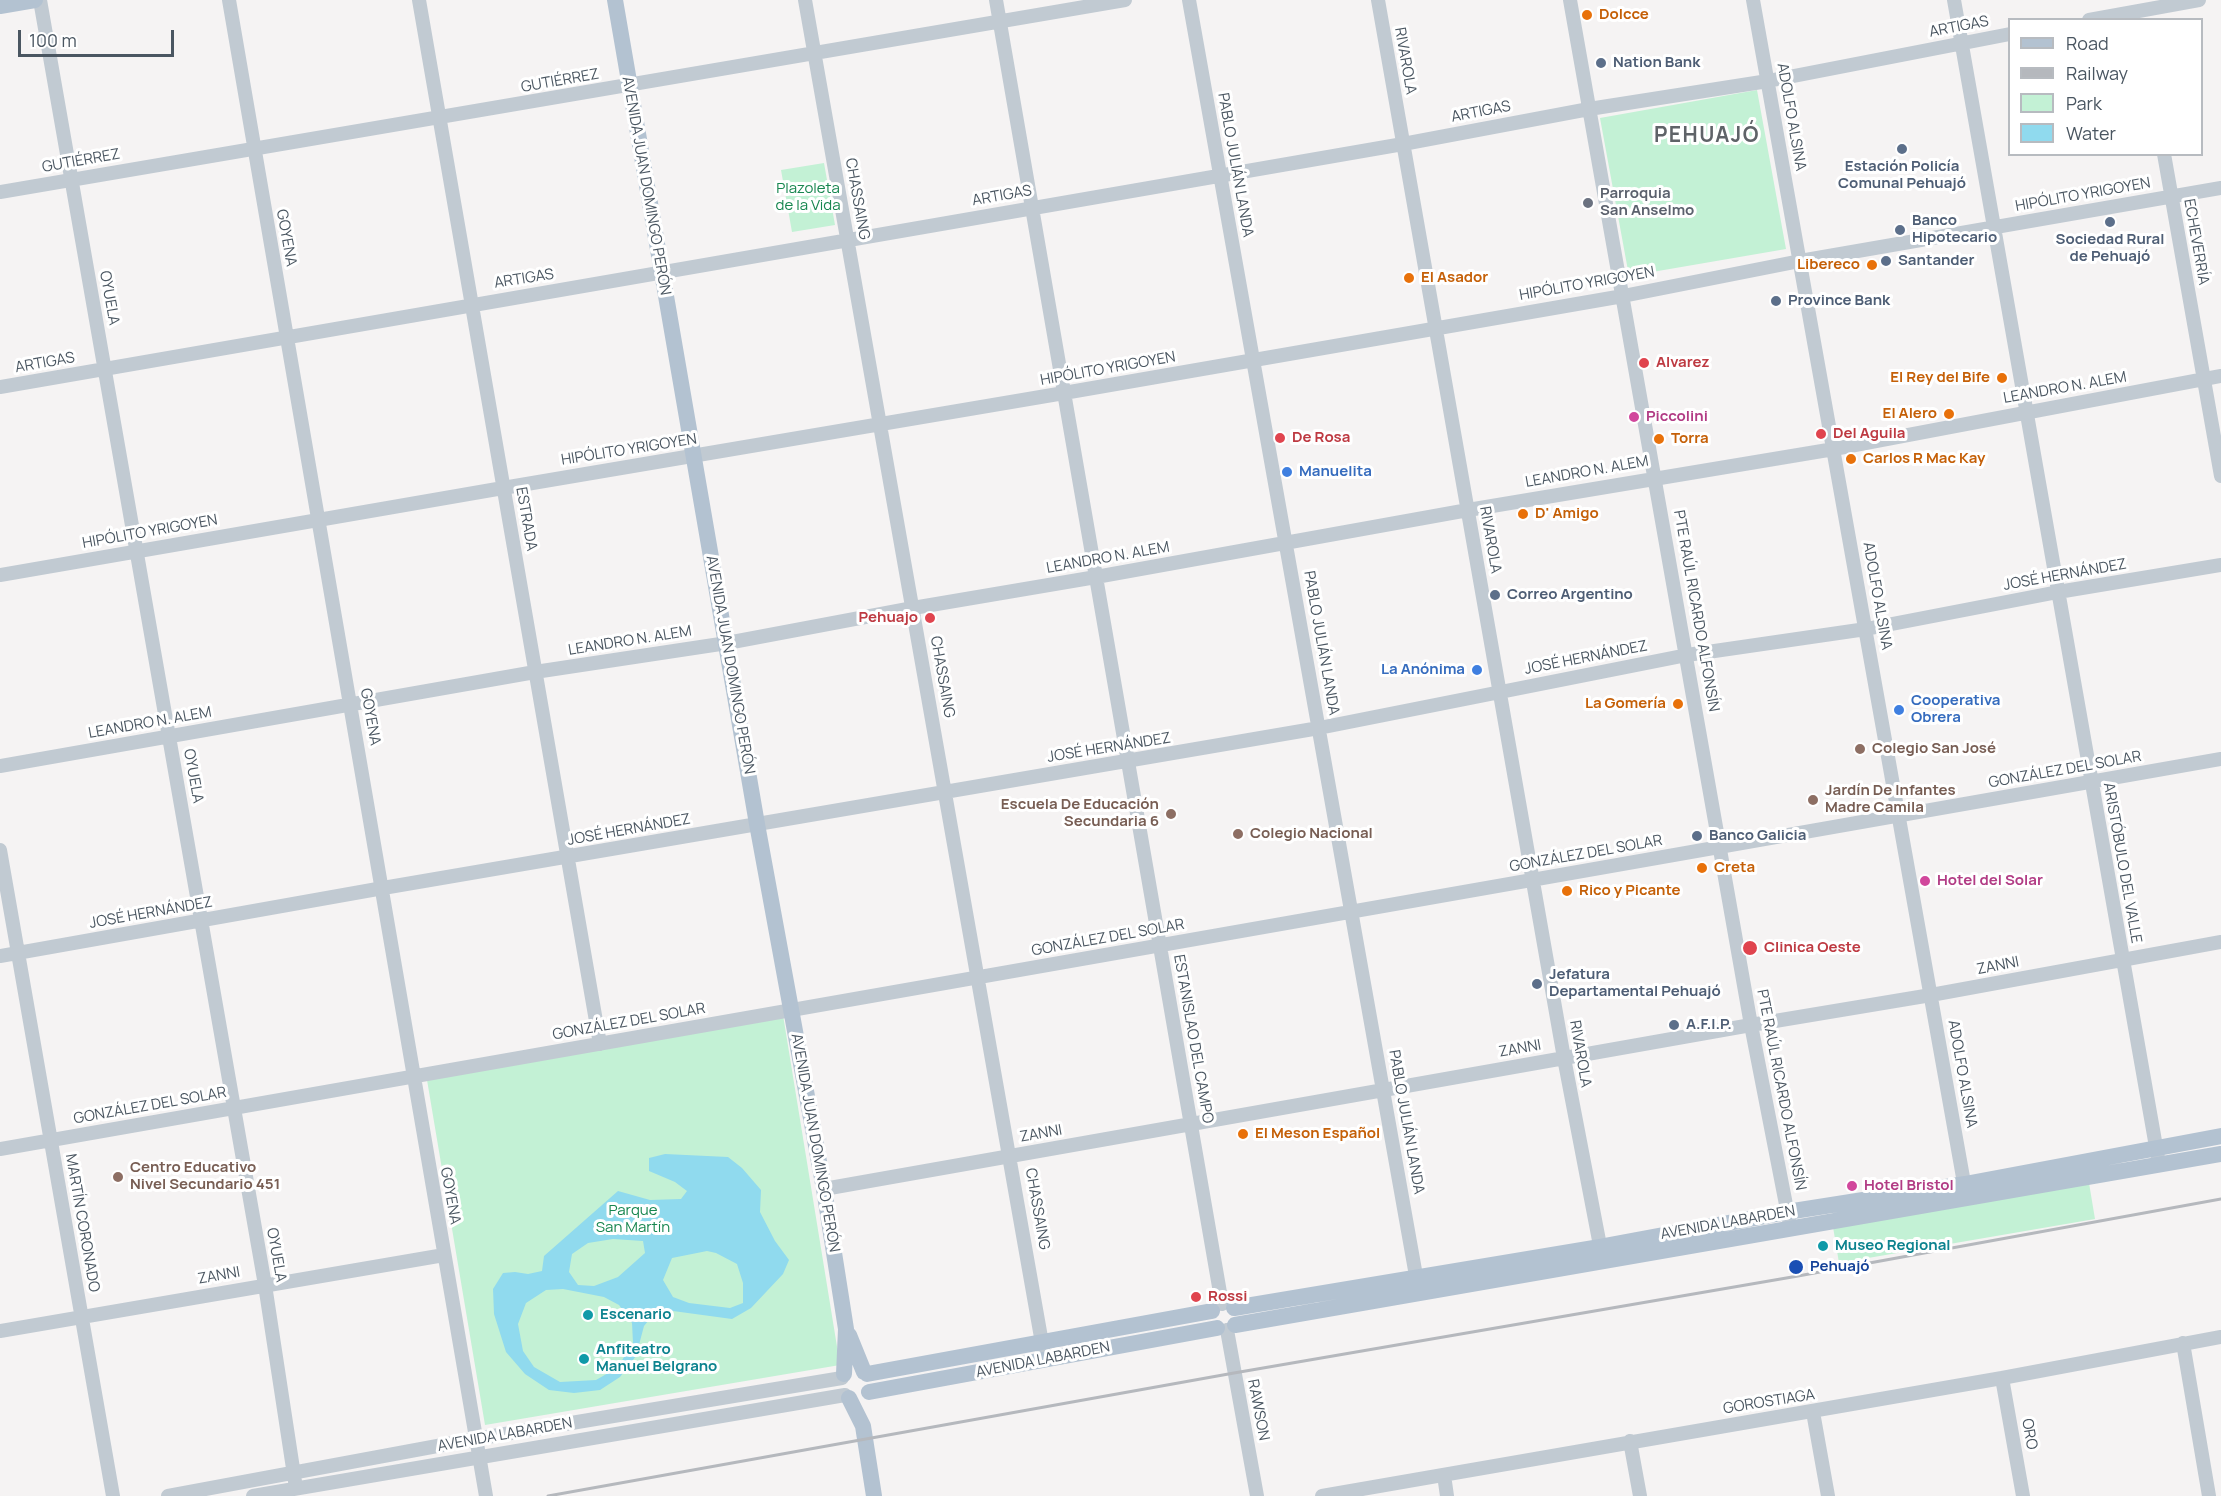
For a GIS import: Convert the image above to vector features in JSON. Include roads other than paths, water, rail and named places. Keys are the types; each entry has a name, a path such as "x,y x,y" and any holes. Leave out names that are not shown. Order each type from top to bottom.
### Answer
{"main road":[{"path":"0,6 34,0"},
{"name":"AVENIDA JUAN DOMINGO PERÓN","path":"615,0 757,824 824,1189 846,1329 843,1376"},
{"name":"AVENIDA LABARDEN","path":"867,1394 1226,1328 1418,1285 1601,1254 1791,1228 1965,1191 2157,1155 2221,1136"},
{"name":"AVENIDA LABARDEN","path":"2157,1155 2221,1154"},
{"name":"AVENIDA LABARDEN","path":"1601,1254 1787,1212 1965,1191"},
{"name":"AVENIDA LABARDEN","path":"865,1373 1043,1343 1223,1307 1418,1285"},
{"path":"1223,1307 1238,1316 1226,1328 1211,1320 1223,1307"},
{"name":"AVENIDA JUAN DOMINGO PERÓN","path":"846,1329 865,1373"},
{"path":"863,1426 841,1388 843,1376 853,1370 865,1373 871,1382 863,1426 874,1496"},
{"path":"847,1397 857,1400 867,1394"}],"street":[{"name":"OYUELA","path":"40,0 265,1285 296,1488"},
{"name":"GOYENA","path":"229,0 486,1496"},
{"name":"ESTRADA","path":"419,0 600,1044"},
{"name":"CHASSAING","path":"805,0 1046,1360"},
{"name":"ESTANISLAO DEL CAMPO","path":"996,0 1223,1307"},
{"name":"GUTIÉRREZ","path":"0,192 1125,0"},
{"name":"PABLO JULIÁN LANDA","path":"1189,0 1418,1285"},
{"name":"RIVAROLA","path":"1378,0 1564,1058 1601,1254"},
{"name":"PTE RAÚL RICARDO ALFONSÍN","path":"1570,0 1751,1025 1791,1228"},
{"name":"ADOLFO ALSINA","path":"1753,0 1965,1191"},
{"name":"ARISTÓBULO DEL VALLE","path":"1954,0 2157,1155"},
{"path":"2099,18 2199,0"},
{"name":"ARTIGAS","path":"0,387 1403,144 1589,109 1768,81 2008,34"},
{"name":"ECHEVERRÍA","path":"2164,156 2221,476"},
{"name":"HIPÓLITO YRIGOYEN","path":"0,575 1623,296 1800,261 2221,188"},
{"name":"LEANDRO N. ALEM","path":"0,766 535,672 727,643 1655,477 1834,449 2221,376"},
{"name":"JOSÉ HERNÁNDEZ","path":"0,956 946,791 1128,762 1319,728 1687,656 1866,629 2058,592 2221,565"},
{"name":"GONZÁLEZ DEL SOLAR","path":"0,1149 2221,759"},
{"name":"MARTÍN CORONADO","path":"0,850 113,1496"},
{"name":"ZANNI","path":"824,1189 2221,942"},
{"name":"ZANNI","path":"0,1331 444,1255"},
{"name":"RAWSON","path":"1226,1328 1257,1496"},
{"name":"GOROSTIAGA","path":"1322,1496 1630,1441 1813,1412 2221,1337"},
{"path":"2183,1343 2209,1496"},
{"name":"AVENIDA LABARDEN","path":"168,1496 475,1439 843,1376"},
{"name":"ORO","path":"2002,1378 2023,1496"},
{"name":"AVENIDA LABARDEN","path":"253,1496 847,1397"},
{"path":"1813,1412 1828,1496"},
{"path":"1630,1441 1640,1496"},
{"path":"1444,1475 1448,1496"}],"water":[{"path":"665,1154 728,1157 742,1168 761,1190 760,1212 775,1241 789,1260 783,1274 751,1308 732,1319 673,1311 653,1315 644,1326 636,1356 620,1377 600,1390 574,1393 549,1390 525,1374 506,1352 494,1314 493,1289 503,1273 528,1274 542,1271 544,1256 618,1191 650,1200 681,1199 687,1191 675,1182 649,1171 649,1158","holes":["613,1239 643,1241 645,1253 618,1277 594,1286 578,1285 569,1272 572,1254 588,1243","707,1251 737,1264 743,1283 743,1303 730,1308 689,1303 673,1297 663,1280 672,1258","563,1289 604,1297 619,1305 632,1323 633,1343 617,1368 596,1380 560,1382 534,1367 523,1351 518,1324 526,1303 546,1290"]}],"railway":[{"path":"548,1496 1234,1373 1798,1276 2221,1199"}],"place":[{"name":"Dolcce","path":"1587,15"},
{"name":"Nation Bank","path":"1601,63"},
{"name":"Estación Policía Comunal Pehuajó","path":"1902,149"},
{"name":"Parroquia San Anselmo","path":"1588,203"},
{"name":"Sociedad Rural de Pehuajó","path":"2110,222"},
{"name":"Banco Hipotecario","path":"1900,230"},
{"name":"Santander","path":"1886,261"},
{"name":"Libereco","path":"1872,265"},
{"name":"El Asador","path":"1409,278"},
{"name":"Province Bank","path":"1776,301"},
{"name":"Alvarez","path":"1644,363"},
{"name":"El Rey del Bife","path":"2002,378"},
{"name":"El Alero","path":"1949,414"},
{"name":"Piccolini","path":"1634,417"},
{"name":"Del Aguila","path":"1821,434"},
{"name":"De Rosa","path":"1280,438"},
{"name":"Torra","path":"1659,439"},
{"name":"Carlos R Mac Kay","path":"1851,459"},
{"name":"Manuelita","path":"1287,472"},
{"name":"D' Amigo","path":"1523,514"},
{"name":"Correo Argentino","path":"1495,595"},
{"name":"Pehuajo","path":"930,618"},
{"name":"La Anónima","path":"1477,670"},
{"name":"La Gomería","path":"1678,704"},
{"name":"Cooperativa Obrera","path":"1899,710"},
{"name":"Colegio San José","path":"1860,749"},
{"name":"Jardín De Infantes Madre Camila","path":"1813,800"},
{"name":"Escuela De Educación Secundaria 6","path":"1171,814"},
{"name":"Colegio Nacional","path":"1238,834"},
{"name":"Banco Galicia","path":"1697,836"},
{"name":"Creta","path":"1702,868"},
{"name":"Hotel del Solar","path":"1925,881"},
{"name":"Rico y Picante","path":"1567,891"},
{"name":"Clinica Oeste","path":"1750,948"},
{"name":"Jefatura Departamental Pehuajó","path":"1537,984"},
{"name":"A.F.I.P.","path":"1674,1025"},
{"name":"El Meson Español","path":"1243,1134"},
{"name":"Centro Educativo Nivel Secundario 451","path":"118,1177"},
{"name":"Hotel Bristol","path":"1852,1186"},
{"name":"Museo Regional","path":"1823,1246"},
{"name":"Pehuajó","path":"1796,1267"},
{"name":"Rossi","path":"1196,1297"},
{"name":"Escenario","path":"588,1315"},
{"name":"Anfiteatro Manuel Belgrano","path":"584,1359"}],"district":[{"name":"PEHUAJÓ","path":"1707,136"}],"park label":[{"name":"Plazoleta de la Vida","path":"808,198"},
{"name":"Parque San Martín","path":"633,1220"}]}
